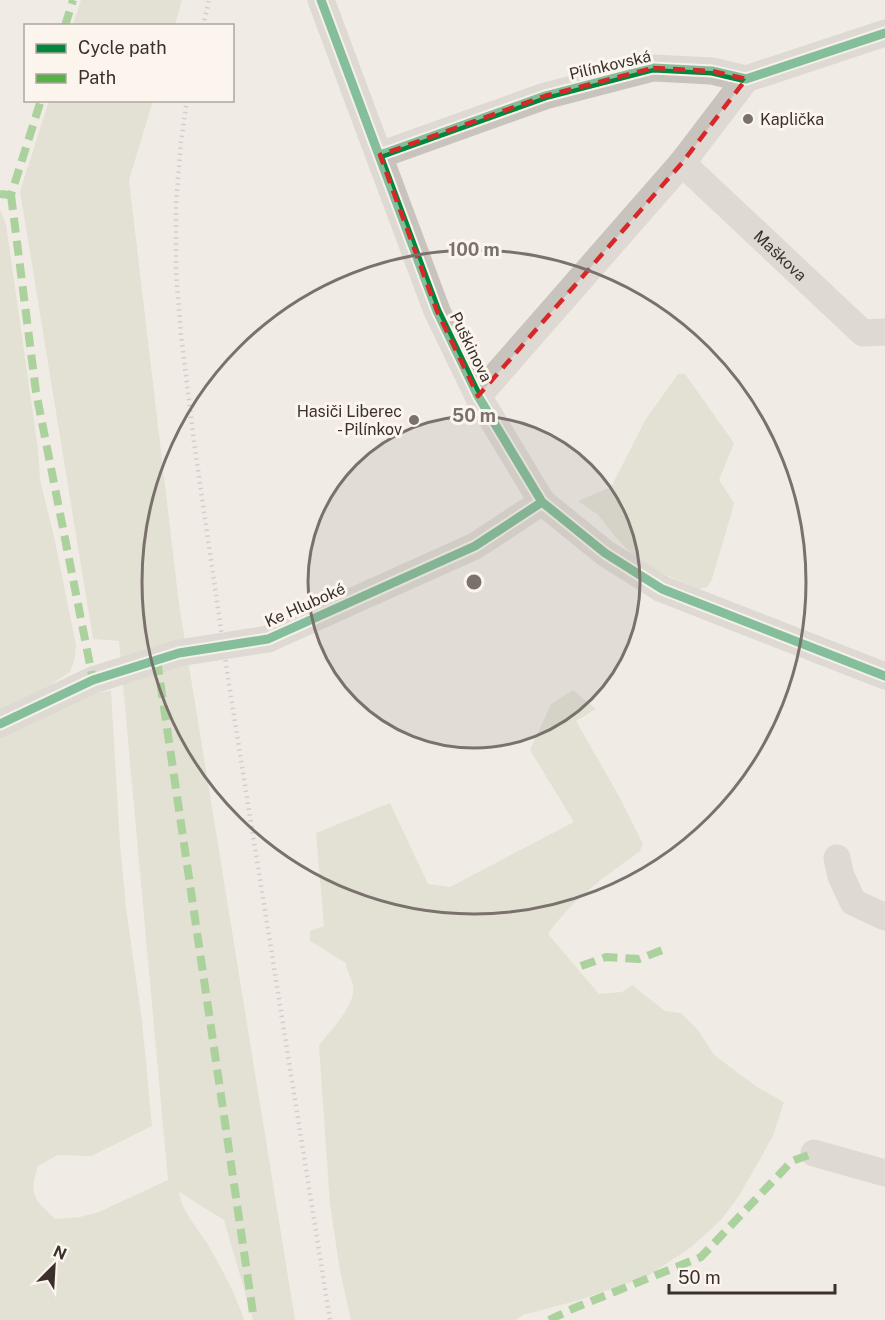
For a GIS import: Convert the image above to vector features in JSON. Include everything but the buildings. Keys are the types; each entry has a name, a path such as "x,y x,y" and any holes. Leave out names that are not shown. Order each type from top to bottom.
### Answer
{"street":[{"name":"Puškinova","path":"321,0 437,310 478,396 542,502 605,553 662,589 885,676"},
{"path":"478,396 682,163 746,79 885,33"},
{"name":"Pilínkovská","path":"380,155 545,96 653,68 712,71 746,79"},
{"name":"Maškova","path":"682,163 863,333 885,332"},
{"name":"Ke Hluboké","path":"0,724 93,680 179,652 268,639 475,546 542,502"},
{"path":"837,858 841,876 853,902 885,917"},
{"path":"814,1154 885,1173"}],"highlighted area":[{"path":"653,68 712,71 746,79 682,163 478,396 437,311 380,155 545,96"}],"green space":[{"path":"81,0 182,0 175,24 73,24"},
{"path":"49,102 153,102 129,180 179,604 295,1320 253,1320 224,1220 179,1192 187,1214 224,1274 244,1320 0,1320 0,733 68,702 111,691 126,908 142,1021 152,1126 91,1156 58,1155 38,1166 34,1190 38,1201 55,1219 80,1217 99,1212 168,1180 119,641 93,639 20,191"},
{"path":"0,210 6,224 38,449 40,480 76,645 75,658 70,672 26,701 0,714"},
{"path":"678,374 685,374 734,443 719,480 734,503 712,579 707,587 698,589 643,565 617,539 598,515 578,501 611,487 646,419"},
{"path":"573,690 596,709 576,721 620,798 643,844 640,851 579,899 557,921 548,934 599,994 622,992 632,985 665,1011 681,1013 698,1030 714,1055 757,1087 784,1102 773,1136 739,1196 720,1221 690,1248 646,1277 576,1301 523,1315 516,1320 351,1320 340,1271 330,1204 319,1046 347,1009 353,993 353,985 346,963 310,941 310,931 324,926 316,833 390,803 428,884 450,887 574,822 530,750 551,704"}],"railway":[{"path":"203,24 209,0"},
{"path":"187,102 176,203 176,272 181,334 228,678 330,1320"}],"marked path":[{"path":"66,24 73,0"},
{"path":"0,194 11,195 40,102"},
{"path":"11,195 36,392 93,680"},
{"path":"157,660 254,1320"},
{"path":"581,966 606,957 639,959 665,949"},
{"path":"549,1320 701,1257 792,1161 814,1153"}],"cycle path":[{"path":"321,0 437,311 478,396 542,502 605,553 662,589 885,676"},
{"path":"380,155 545,96 653,68 712,71 746,79 885,33"},
{"path":"0,724 93,680 179,653 268,639 475,546 542,502"}],"place":[{"name":"Kaplička","path":"748,119"},
{"name":"Hasiči Liberec - Pilínkov","path":"414,420"}]}
